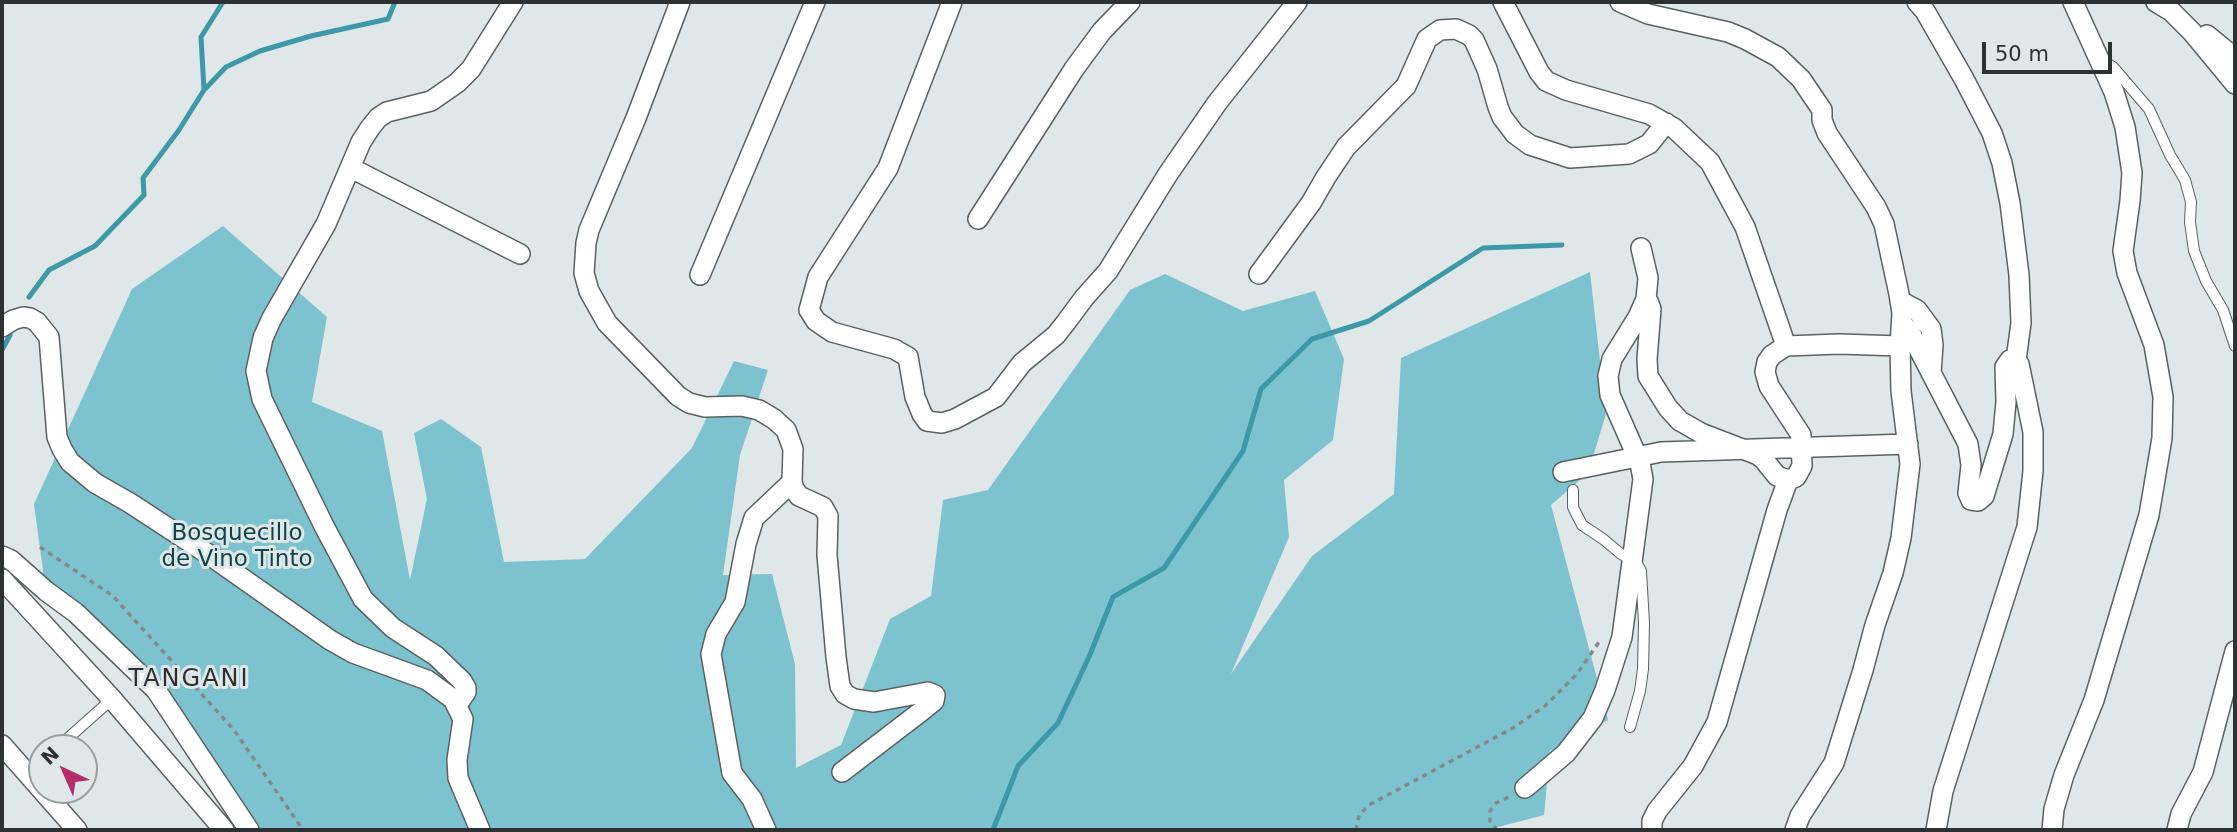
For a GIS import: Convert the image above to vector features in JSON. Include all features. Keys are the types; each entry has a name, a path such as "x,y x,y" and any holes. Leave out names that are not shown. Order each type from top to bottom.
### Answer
{"street":[{"path":"457,705 466,692 462,681 436,656 393,628 363,599 262,399 256,371 263,338 272,318 326,224 361,142 378,118 387,112 431,102 457,83 471,69 513,2"},
{"path":"680,2 636,118 589,230 584,273 589,291 607,323 678,396 705,407 742,406 759,410 786,430 793,449 792,482 799,496 823,507 828,516 827,555 840,686 845,694 854,699 874,702 928,692 934,695 935,698 923,710 842,772"},
{"path":"700,275 815,2"},
{"path":"952,2 888,168 818,277 808,310 816,321 832,332 894,349 908,356 915,397 922,414 927,421 942,423 996,397 1022,363 1056,335 1068,321 1108,271 1167,174 1217,103 1278,22 1297,2"},
{"path":"978,219 1074,69 1102,31 1130,2"},
{"path":"1503,2 1539,72 1553,85 1637,108 1666,123 1710,162 1745,227 1786,346"},
{"path":"1620,2 1648,13 1728,32 1778,57 1801,79 1822,110 1822,120 1827,132 1876,207 1884,224 1902,323 1901,391 1910,464 1907,496 1893,573 1834,762 1800,816 1795,830"},
{"path":"1917,2 1925,11 1964,79 1992,133 2002,163 2019,275 2021,323 2016,360 2033,432 2033,471 2026,527 1943,791 1936,830"},
{"path":"2052,830 2054,809 2064,775 2094,701 2150,515 2162,438 2162,397 2154,345 2127,273 2123,251 2132,173 2130,149 2120,109 2073,2"},
{"path":"2156,2 2171,11 2184,24 2217,59 2235,84"},
{"path":"2184,24 2191,21 2235,58"},
{"path":"1259,274 1311,203 1346,148 1406,86 1427,39 1440,30 1456,29 1474,40 1487,69 1497,107 1515,134 1530,145 1570,158 1629,154 1649,144 1666,123"},
{"path":"351,169 520,254"},
{"path":"1525,788 1566,754 1593,718 1622,637 1643,479 1637,457 1610,395 1608,376 1612,359 1646,299 1648,278 1641,248"},
{"path":"1646,299 1651,309 1648,376 1659,396 1680,421 1701,433 1758,455 1777,477 1788,480 1796,477 1802,466 1803,447 1796,424 1769,386 1765,372 1772,355 1786,346 1900,346"},
{"path":"1900,301 1917,310 1931,329 1931,374"},
{"path":"2,327 13,320 30,318 37,322 49,337 57,437 70,462 95,483 131,503 208,554 330,640 353,653 426,680 444,691 457,705 463,719 457,760 458,778 480,830"},
{"path":"1902,323 1910,332 1968,444 1971,465 1968,493 1971,500 1978,501 1984,496 2003,434 2006,364 2010,359 2016,360"},
{"path":"1563,472 1661,452 1908,444"},
{"path":"1652,830 1652,821 1657,811 1693,766 1717,722 1773,522 1788,480"},
{"path":"766,830 752,799 732,773 711,654 716,634 735,602 746,544 754,519 792,482"},
{"path":"2,556 11,560 76,613 156,690 249,830"},
{"path":"2,579 112,699 224,830"},
{"path":"2177,830 2181,814 2203,772 2235,650"},
{"path":"2,746 28,763"},
{"path":"60,804 77,830"}],"lane":[{"path":"2101,62 2110,64 2149,108 2170,155 2185,180 2191,202 2190,222 2194,251 2206,281 2223,310 2235,346"},
{"path":"1573,490 1573,507 1581,525 1639,564 1641,571 1644,647 1640,691 1630,727"},
{"path":"73,734 112,699"}],"path":[{"path":"40,547 113,596 234,730 303,830"},
{"path":"1356,830 1359,815 1369,805 1513,728 1545,706 1577,674 1605,632"},
{"path":"1496,830 1489,816 1492,806 1525,788"}],"green space":[{"name":"Bosquecillo de Vino Tinto","path":"223,226 327,317 312,402 382,431 410,580 427,499 414,433 441,419 481,447 504,562 585,559 692,448 734,361 768,370 740,455 723,575 772,574 795,664 796,768 841,745 890,619 931,596 943,500 988,490 1130,290 1165,274 1243,311 1315,291 1344,359 1333,440 1284,480 1289,537 1231,674 1312,556 1394,494 1401,358 1590,272 1606,414 1588,473 1551,505 1608,720 1550,751 1544,815 1487,830 247,830 168,708 85,626 47,600 34,504 132,289"}],"waterway":[{"path":"204,90 201,37 223,2"},
{"path":"29,297 49,270 95,246 144,195 143,178 179,130 204,90 226,67 260,51 311,36 388,19 395,2"},
{"path":"993,830 1018,766 1058,723 1113,597 1164,568 1243,451 1261,389 1312,339 1369,321 1483,248 1562,245"},
{"path":"2,350 10,335"}],"district":[{"name":"TANGANI","path":"189,680"}]}
